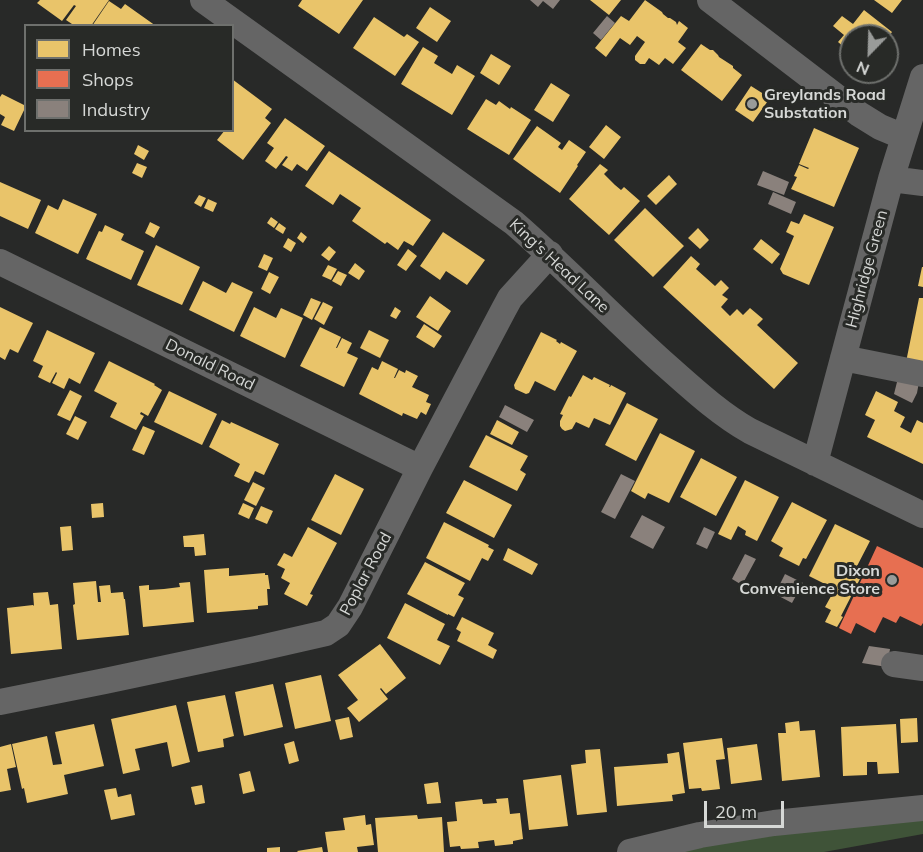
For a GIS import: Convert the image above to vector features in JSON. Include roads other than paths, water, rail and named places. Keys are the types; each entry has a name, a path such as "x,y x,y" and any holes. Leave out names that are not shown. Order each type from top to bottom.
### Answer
{"street":[{"name":"King's Head Lane","path":"203,0 514,223 550,254 636,338 706,401 732,420 750,431 923,515"},
{"path":"710,0 859,114 880,128 904,137"},
{"name":"Highridge Green","path":"815,463 891,179 923,77"},
{"path":"891,179 923,183"},
{"name":"Poplar Road","path":"0,702 326,633 338,625 350,607 510,298 550,254"},
{"name":"Donald Road","path":"0,261 420,468"},
{"path":"843,358 923,374"},
{"path":"894,664 923,668"},
{"path":"630,852 700,835 774,823 923,808"}],"place":[{"name":"Greylands Road Substation","path":"752,104"},
{"name":"Dixon Convenience Store","path":"892,580"}]}
